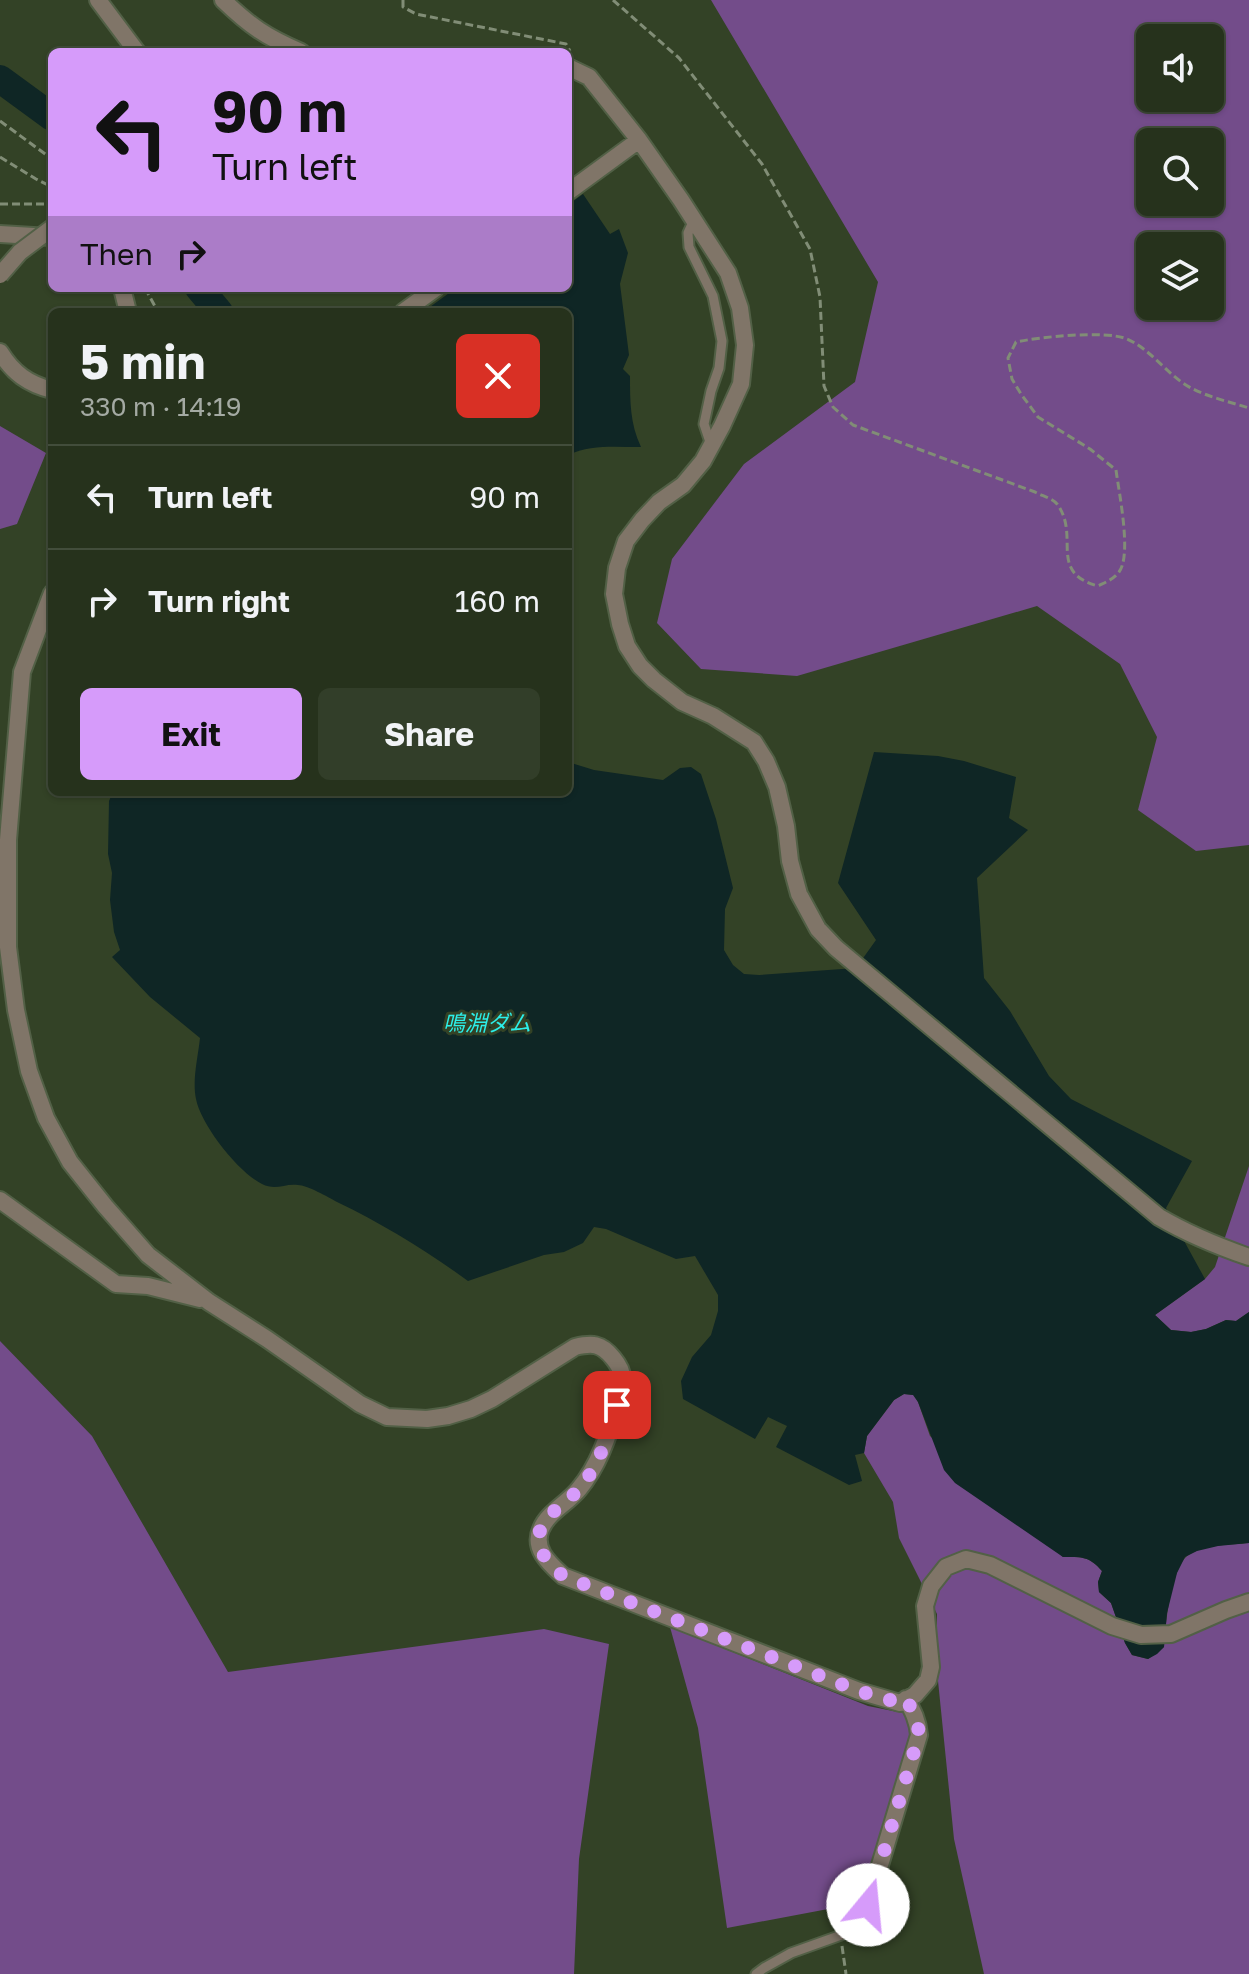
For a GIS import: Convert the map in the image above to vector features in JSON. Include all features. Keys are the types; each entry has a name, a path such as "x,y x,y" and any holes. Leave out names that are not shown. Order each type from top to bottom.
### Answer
{"street":[{"path":"98,0 134,48"},
{"path":"223,0 247,23 291,48"},
{"path":"572,69 589,77 639,140 728,273 740,308 745,345 741,384 703,461 683,485 651,511 626,541 617,568 614,594 627,646 640,666 682,702 713,716 754,742 777,787 799,894 818,929 836,948 1159,1217 1181,1230 1249,1257"},
{"path":"572,189 639,140"},
{"path":"0,275 20,252 48,231"},
{"path":"0,234 48,238"},
{"path":"408,308 430,292"},
{"path":"0,352 20,377 48,389"},
{"path":"48,604 22,672 8,840 8,947 16,1010 29,1071 46,1118 70,1162 148,1255 209,1302 360,1404 387,1417 427,1419 471,1409 575,1347 599,1345 618,1364 623,1379 617,1405 601,1455 580,1489 547,1519 539,1531 539,1544 545,1559 563,1576 900,1703 915,1695 928,1680 931,1667 925,1606 931,1586 946,1567 966,1559 990,1565 1112,1626 1141,1635 1171,1634 1249,1602"},
{"path":"0,1200 116,1284 148,1286 209,1302"},
{"path":"868,1905 919,1735 914,1714 906,1699"}],"lane":[{"path":"694,220 688,233 689,247 713,296 722,341 719,368 704,424 711,445"},
{"path":"756,1974 791,1953 847,1933 859,1923 868,1905"}],"path":[{"path":"403,0 403,7 416,14 566,44 568,48"},
{"path":"613,0 679,58 762,164 810,249 820,297 824,386 833,407 853,425 1055,501 1066,521 1069,565 1083,582 1098,586 1122,570 1126,550 1116,470 1090,449 1038,417 1012,379 1008,358 1016,342 1070,335 1123,337 1142,347 1191,388 1249,408"},
{"path":"572,54 585,75"},
{"path":"0,121 48,156"},
{"path":"0,157 48,185"},
{"path":"0,204 48,204"},
{"path":"836,1899 839,1927"},
{"path":"842,1943 846,1974"}],"shaded area":[{"path":"711,0 1249,0 1249,845 1196,851 1138,810 1157,737 1120,664 1037,606 797,676 701,669 657,623 672,559 744,464 855,382 878,282"},
{"path":"0,426 46,453 17,524 0,529"},
{"path":"1249,1166 1249,1312 1236,1321 1226,1320 1206,1329 1191,1332 1171,1330 1155,1315 1205,1279 1215,1267"},
{"path":"0,1341 92,1436 228,1672 544,1629 609,1644 579,1859 574,1974 0,1974"},
{"path":"904,1394 914,1395 930,1436 1063,1557 1085,1558 1102,1571 1098,1582 1099,1592 1111,1603 1132,1655 1148,1659 1164,1647 1173,1585 1187,1556 1209,1547 1249,1543 1249,1974 984,1974 954,1839 936,1661 937,1614 899,1538 893,1502 864,1453 867,1436 894,1400"},
{"path":"670,1627 868,1706 908,1714 913,1726 910,1745 860,1903 727,1928 698,1728"}],"water":[{"path":"583,194 610,234 619,229 628,253 620,284 629,355 623,369 630,376 633,421 641,447 595,448 572,453 572,308 428,308 450,292 572,292 572,202"},
{"name":"鳴淵ダム","path":"874,752 938,756 1016,777 1009,818 1028,830 977,878 984,978 1010,1011 1049,1076 1071,1099 1192,1161 1166,1208 1205,1279 1155,1315 1171,1330 1191,1332 1226,1320 1236,1321 1249,1312 1249,1543 1218,1546 1185,1557 1177,1573 1167,1613 1164,1647 1148,1659 1132,1655 1125,1643 1111,1603 1099,1592 1098,1582 1102,1571 1093,1562 1085,1558 1063,1557 955,1483 944,1470 913,1395 904,1394 894,1400 867,1436 864,1453 855,1455 862,1481 849,1485 776,1447 787,1426 768,1417 755,1439 683,1399 681,1381 692,1357 711,1335 718,1311 718,1295 695,1256 676,1259 606,1229 594,1227 583,1243 564,1252 544,1255 468,1281 404,1238 318,1192 298,1185 267,1186 252,1178 222,1147 199,1110 195,1084 200,1038 150,997 112,957 120,950 110,900 109,801 111,796 572,796 572,763 594,770 663,780 680,768 691,767 701,774 733,888 725,909 724,950 733,965 744,974 856,968 876,940 838,883"}],"waterway":[{"path":"0,79 48,114"},
{"path":"202,292 216,308"}],"route":[{"path":"617,1405 601,1455 580,1489 547,1519 539,1531 539,1544 545,1559 563,1576 859,1691 900,1703 906,1699 914,1714 919,1735 868,1905"}]}
